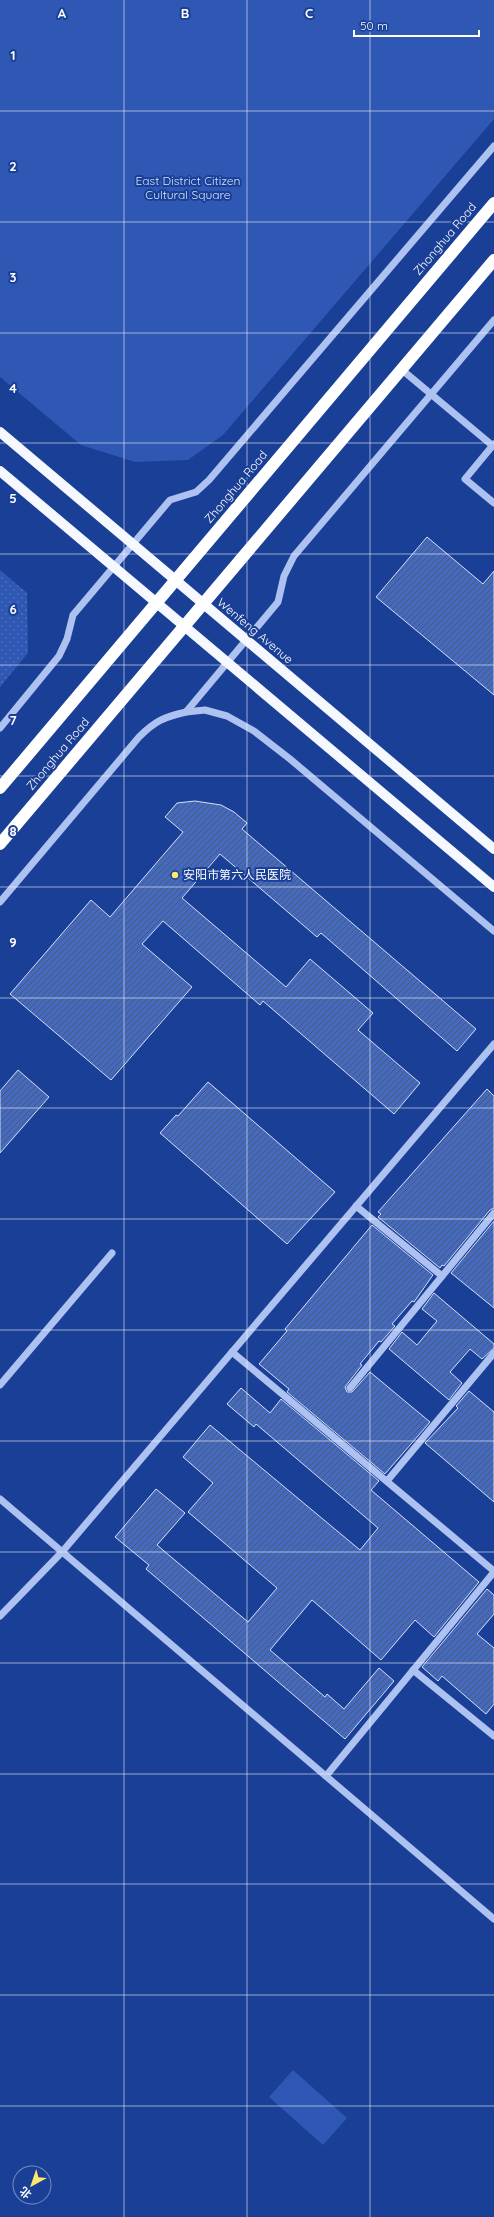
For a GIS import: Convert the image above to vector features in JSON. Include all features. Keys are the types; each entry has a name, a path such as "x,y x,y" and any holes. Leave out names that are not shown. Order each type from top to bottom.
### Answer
{"highway":[{"name":"Zhonghua Road","path":"0,788 494,203"},
{"name":"Zhonghua Road","path":"0,844 494,260"}],"main road":[{"name":"Wenfeng Avenue","path":"0,432 494,849"},
{"path":"0,471 494,887"}],"street":[{"path":"0,728 59,656 67,639 73,615 170,500 196,492 210,480 494,146"},
{"path":"186,712 278,602 284,576 294,556 494,320"},
{"path":"402,369 494,445 465,479 494,503"},
{"path":"0,902 139,737 152,725 164,717 186,712 205,710 227,716 254,731 290,759 494,931"},
{"path":"0,1616 62,1552 494,1044"},
{"path":"356,1206 442,1276"},
{"path":"350,1388 494,1213"},
{"path":"0,1385 112,1253"},
{"path":"232,1352 494,1571 326,1776"},
{"path":"387,1482 494,1353"},
{"path":"0,1498 494,1919"},
{"path":"413,1670 494,1736"}],"green space":[{"name":"East District Citizen Cultural Square","path":"0,0 494,0 494,119 223,435 188,460 135,462 81,445 0,377"},
{"path":"0,570 27,593 28,653 0,687"},
{"path":"293,2070 347,2118 323,2145 269,2097"}],"building":[{"path":"427,537 483,584 494,571 494,695 376,597"},
{"path":"195,801 221,805 234,812 247,823 242,829 476,1029 457,1051 321,933 317,937 220,854 182,898 286,987 310,959 373,1013 358,1030 420,1083 394,1114 263,1001 260,1005 163,921 142,944 192,987 111,1080 10,994 91,900 110,917 183,832 165,817 177,803"},
{"path":"18,1070 49,1097 0,1153 0,1091"},
{"path":"208,1082 335,1192 287,1244 160,1133 176,1115 178,1116"},
{"path":"487,1089 494,1096 494,1208 490,1210 444,1266 442,1265 440,1268 378,1217 381,1214 378,1212"},
{"path":"494,1221 494,1308 451,1273"},
{"path":"372,1225 433,1275 414,1302 412,1301 392,1324 395,1326 381,1342 379,1341 360,1364 362,1365 345,1387 347,1392 352,1392 370,1372 430,1422 385,1474 287,1392 289,1389 259,1364 287,1331 285,1329"},
{"path":"434,1293 494,1344 494,1348 482,1359 470,1349 450,1372 462,1383 449,1400 389,1349 402,1332 417,1345 437,1321 422,1309"},
{"path":"241,1388 270,1413 281,1399 379,1481 371,1490 479,1582 434,1637 415,1620 381,1660 312,1600 270,1650 325,1697 327,1694 344,1709 379,1668 394,1681 345,1739 146,1569 149,1565 115,1537 156,1489 185,1513 157,1545 248,1622 277,1588 188,1512 213,1483 183,1457 210,1425 360,1550 378,1528 256,1424 254,1427 227,1404"},
{"path":"469,1391 494,1412 494,1502 425,1443 458,1408 456,1406"},
{"path":"487,1589 494,1595 494,1614 477,1634 494,1648 494,1704 486,1714 442,1676 438,1681 422,1667"}],"place":[{"name":"安阳市第六人民医院","path":"175,875"}]}
